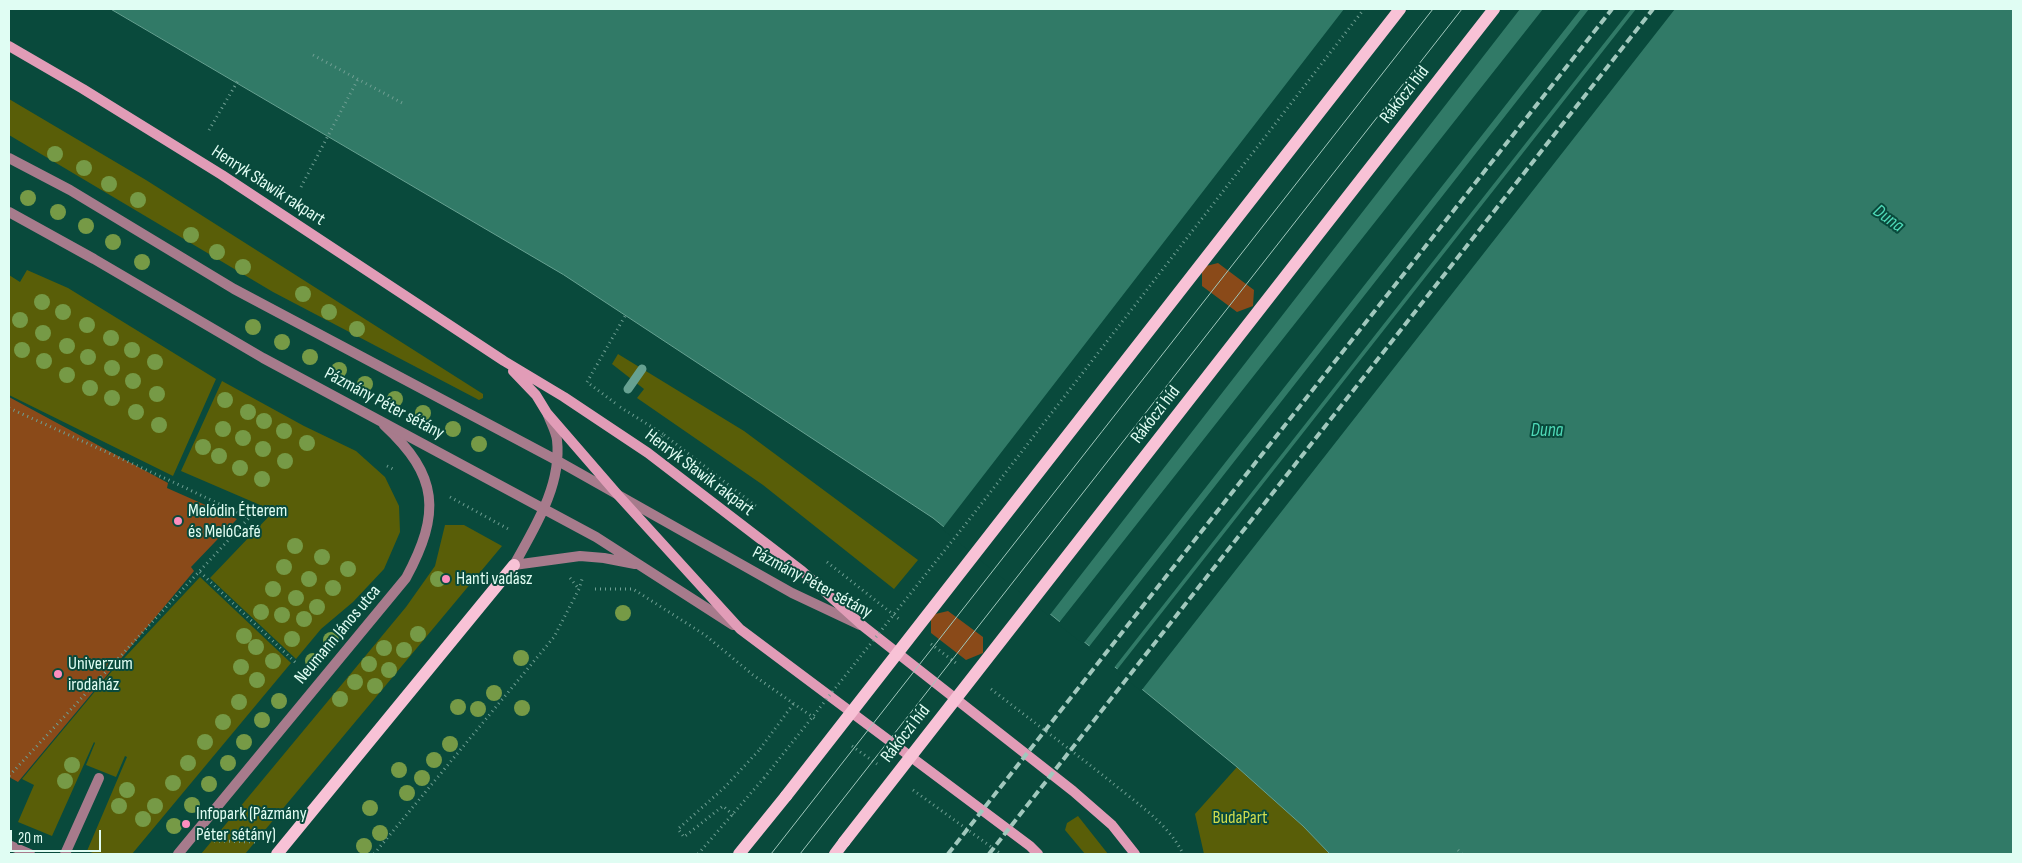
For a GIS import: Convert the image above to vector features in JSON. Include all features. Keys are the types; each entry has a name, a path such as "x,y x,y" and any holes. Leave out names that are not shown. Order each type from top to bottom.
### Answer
{"main road":[{"path":"739,854 1400,9"},
{"name":"Rákóczi híd","path":"835,854 1494,9"},
{"name":"Henryk Sławik rakpart","path":"9,46 84,89 222,175 504,361 564,397 648,453 802,571 863,626"},
{"name":"Henryk Sławik rakpart","path":"504,361 536,395 547,413 618,495"},
{"name":"Pázmány Péter sétány","path":"618,495 740,629 1030,846 1038,854"},
{"path":"277,854 514,565"},
{"name":"Pázmány Péter sétány","path":"863,626 1072,791 1112,825 1135,854"}],"street":[{"name":"Pázmány Péter sétány","path":"9,158 70,190 234,289 558,461 792,592 863,626"},
{"name":"Pázmány Péter sétány","path":"9,212 94,259 263,358 543,509 643,566 740,629"},
{"path":"514,565 543,509 552,487 558,461 557,438 547,413"},
{"name":"Neumann János utca","path":"178,854 406,578 418,556 427,528 430,499 426,484 418,463 405,445 376,418"},
{"path":"514,565 590,556 643,566"},
{"path":"65,854 99,778"},
{"path":"9,845 30,854"}],"path":[{"path":"698,854 764,778 972,516 1364,9"},
{"path":"313,55 404,104"},
{"path":"210,130 239,79"},
{"path":"301,187 358,79"},
{"path":"626,316 587,382 617,405 663,434"},
{"path":"9,408 249,518 9,776"},
{"path":"388,466 426,484 510,530 526,543"},
{"path":"374,854 554,637 579,589 566,574 548,560"},
{"path":"200,572 297,664"},
{"path":"595,589 633,589"},
{"path":"733,815 723,806 684,838 678,829 725,787 761,748 794,704"},
{"path":"732,779 761,748"},
{"path":"196,832 216,842 286,844"},
{"path":"1458,850 1462,854"}],"green space":[{"path":"9,99 146,180 483,394 483,398 479,400 273,292 9,135"},
{"path":"27,270 68,288 216,379 173,476 9,395 9,275 20,282"},
{"path":"618,354 744,431 918,560 894,589 763,485 637,398 644,389 612,364"},
{"path":"222,381 304,426 356,451 385,477 399,506 400,532 384,569 353,602 321,629 296,659 210,578 274,511 181,471"},
{"path":"445,525 464,525 502,546 245,854 201,854 406,607 435,566"},
{"path":"200,577 291,663 132,854 96,854 87,851 127,757 125,756 116,777 86,765 94,742 52,836 18,822 34,785 22,779 112,671"},
{"name":"BudaPart","path":"1237,767 1303,826 1330,854 1204,854 1195,814"},
{"path":"1078,816 1108,854 1085,854 1065,830 1067,823"}],"water":[{"name":"Duna","path":"111,9 2013,9 2013,854 1330,854 1303,826 1237,767 933,518 564,275"}],"pier":[{"path":"1344,9 1520,9 1049,616 942,529"},
{"path":"1543,9 1581,9 1083,644 1058,624"},
{"path":"1589,9 1631,9 1113,669 1088,648"},
{"path":"1636,9 1675,9 1141,691 1116,671"}],"building":[{"path":"1218,263 1254,290 1253,306 1237,312 1202,286 1202,267"},
{"name":"Univerzum irodaház","path":"9,397 168,483 167,488 237,519 191,567 194,571 18,782 9,777"},
{"path":"948,611 983,637 983,653 966,660 931,633 931,615"}],"waterway":[{"path":"628,389 642,369"}],"tram line":[{"path":"771,854 1433,9"},
{"path":"800,854 1462,9"}],"railway":[{"path":"948,854 1612,9"},
{"path":"989,854 1653,9"}],"place":[{"name":"Melódin Étterem és MelóCafé","path":"178,521"},
{"name":"Hanti vadász","path":"446,579"},
{"name":"Univerzum irodaház","path":"58,674"},
{"name":"Infopark (Pázmány Péter sétány)","path":"186,824"}]}
